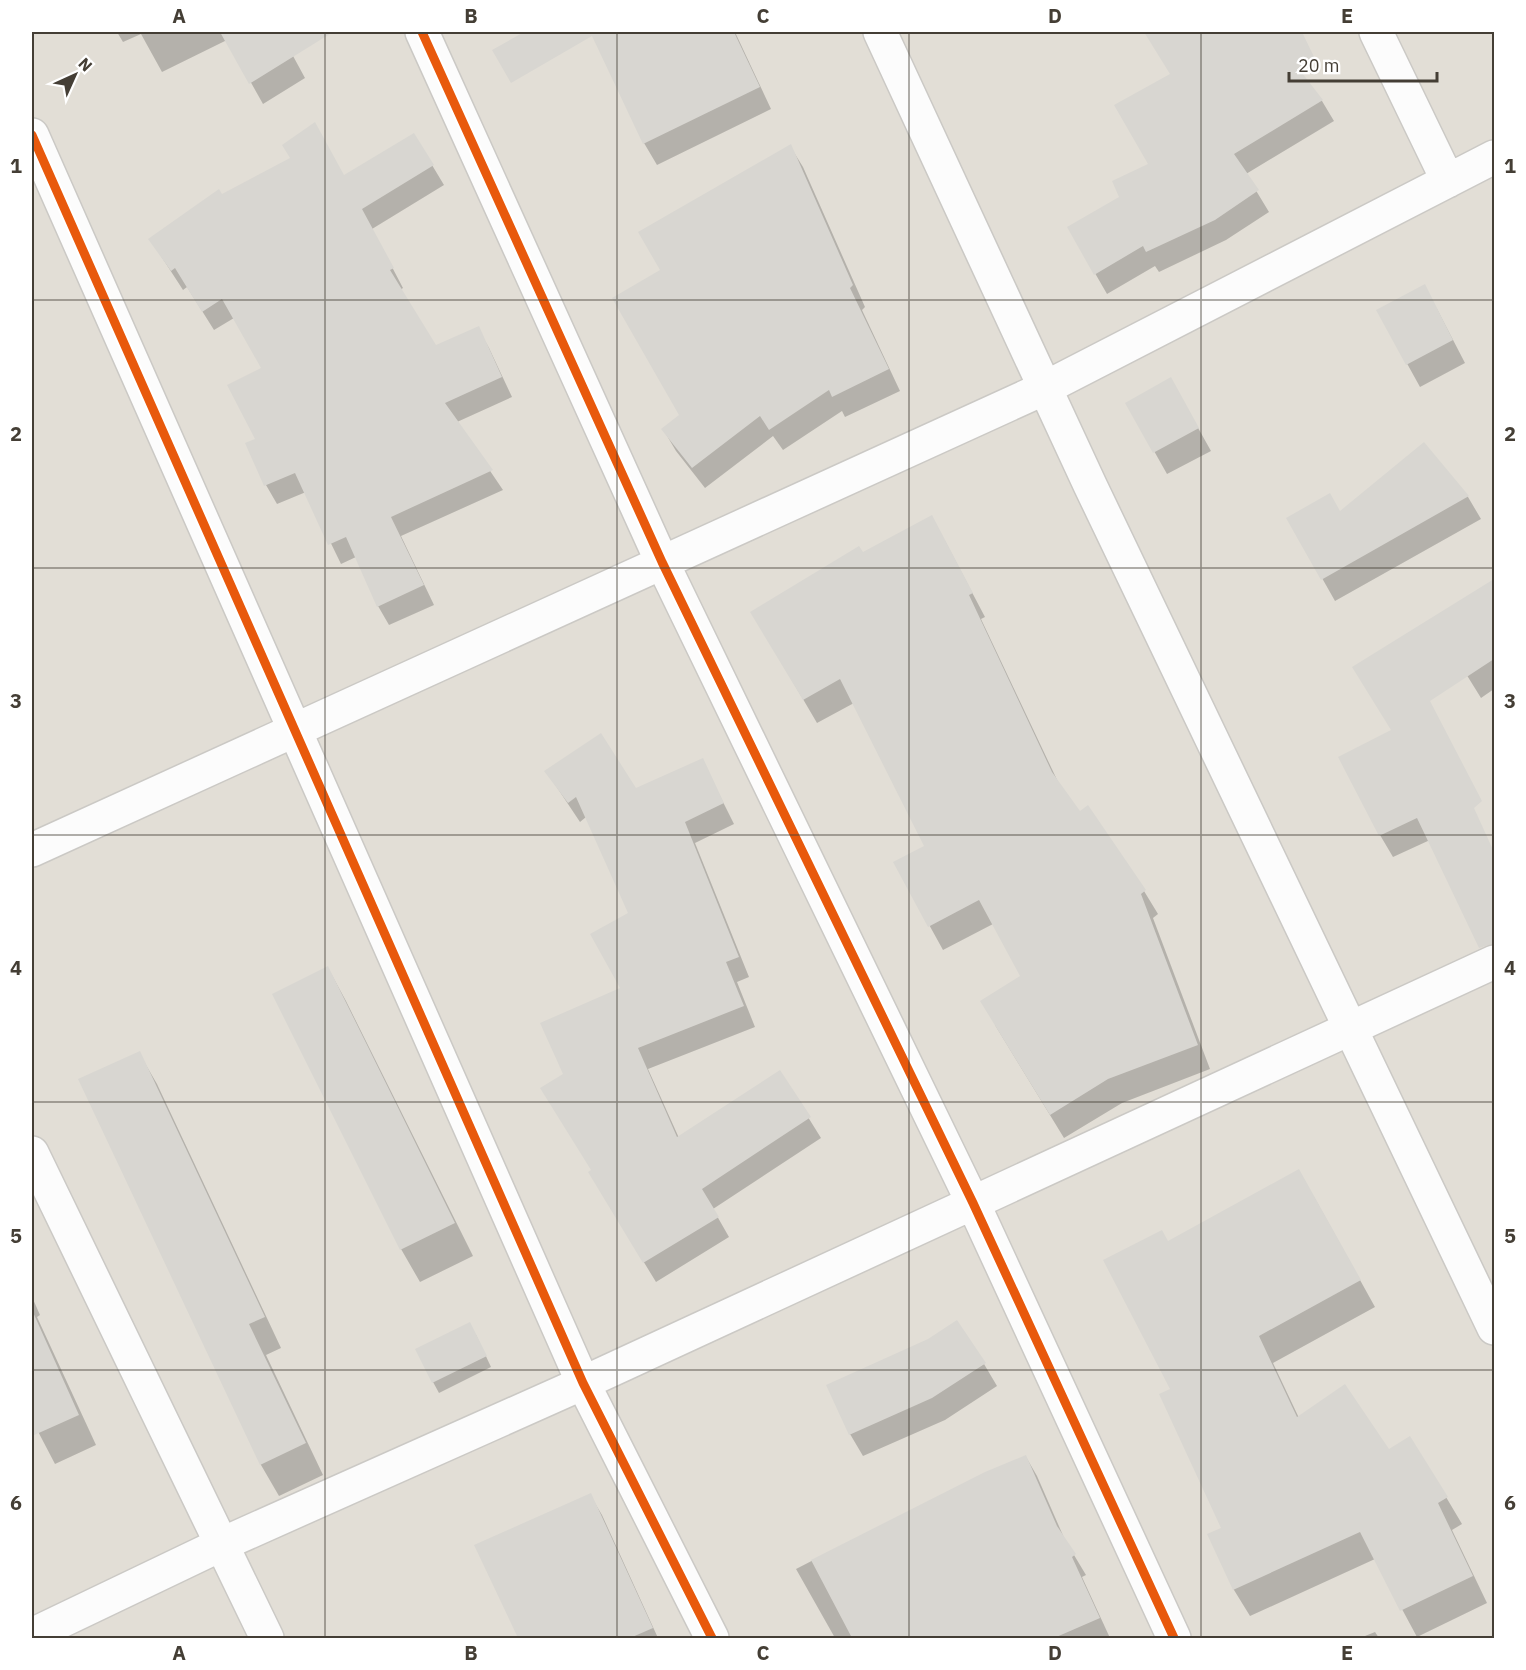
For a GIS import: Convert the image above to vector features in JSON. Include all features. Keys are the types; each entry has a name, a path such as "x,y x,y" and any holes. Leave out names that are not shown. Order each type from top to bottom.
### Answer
{"street":[{"path":"422,32 662,562 973,1203 1174,1638"},
{"path":"880,32 1045,388 1494,1329"},
{"path":"1376,32 1448,181"},
{"path":"32,135 583,1383 712,1638"},
{"path":"32,850 1045,388 1494,157"},
{"path":"32,1635 220,1545 583,1383 1494,962"},
{"path":"32,1153 267,1638"}],"shaded area":[{"path":"32,32 1494,32 1494,1638 32,1638"}],"building":[{"path":"220,32 333,32 249,84"},
{"path":"524,32 734,32 760,87 643,144 592,36 511,83 492,50"},
{"path":"1144,32 1302,32 1316,61 1299,69 1323,100 1234,154 1259,190 1215,220 1146,252 1143,246 1094,275 1067,227 1119,197 1112,181 1148,164 1114,105 1170,74"},
{"path":"315,122 344,175 414,133 434,165 362,209 394,268 390,270 436,345 479,326 502,377 445,403 493,470 391,517 424,585 377,607 346,537 328,545 295,473 264,486 245,443 255,439 227,385 261,368 222,299 202,312 175,268 171,271 148,239 219,189 222,194 290,158 282,145"},
{"path":"791,144 853,285 850,288 889,369 832,397 829,390 769,430 760,416 692,468 661,429 679,415 612,298 660,270 638,232"},
{"path":"1425,284 1453,340 1406,365 1376,310"},
{"path":"1171,377 1199,428 1153,453 1125,403"},
{"path":"1424,442 1469,496 1321,580 1286,518 1330,493 1340,511"},
{"path":"932,515 973,593 969,595 1052,772 1080,811 1088,805 1146,890 1141,894 1198,1045 1108,1079 1050,1115 980,1001 1020,976 979,900 928,927 893,862 924,846 840,679 803,700 750,612 859,546 863,552"},
{"path":"1494,579 1494,659 1430,701 1482,801 1474,808 1494,852 1494,943 1479,948 1417,818 1379,836 1338,757 1391,730 1352,667"},
{"path":"601,733 636,788 703,758 724,803 685,822 739,957 726,962 744,1006 638,1048 677,1137 780,1070 811,1117 702,1189 719,1217 643,1263 588,1172 591,1170 540,1088 563,1074 540,1023 620,988 590,934 628,913 576,797 568,803 544,771"},
{"path":"328,966 455,1223 400,1250 272,994"},
{"path":"140,1051 265,1317 249,1324 306,1443 260,1465 78,1079"},
{"path":"1299,1169 1361,1280 1259,1336 1297,1417 1345,1384 1389,1449 1410,1436 1448,1497 1438,1503 1473,1576 1400,1611 1360,1532 1233,1590 1207,1534 1221,1528 1159,1394 1170,1389 1103,1260 1162,1230 1168,1241"},
{"path":"32,1310 79,1415 32,1436"},
{"path":"957,1320 986,1363 932,1398 849,1435 826,1385 928,1339"},
{"path":"470,1322 487,1356 432,1383 415,1349"},
{"path":"1026,1455 1057,1526 1076,1554 1072,1557 1100,1618 1054,1638 852,1638 811,1560 985,1472"},
{"path":"591,1493 653,1628 630,1638 518,1638 474,1545"}],"cycle path":[{"path":"422,32 662,562 973,1203 1174,1638"},
{"path":"32,135 583,1383 712,1638"}]}
